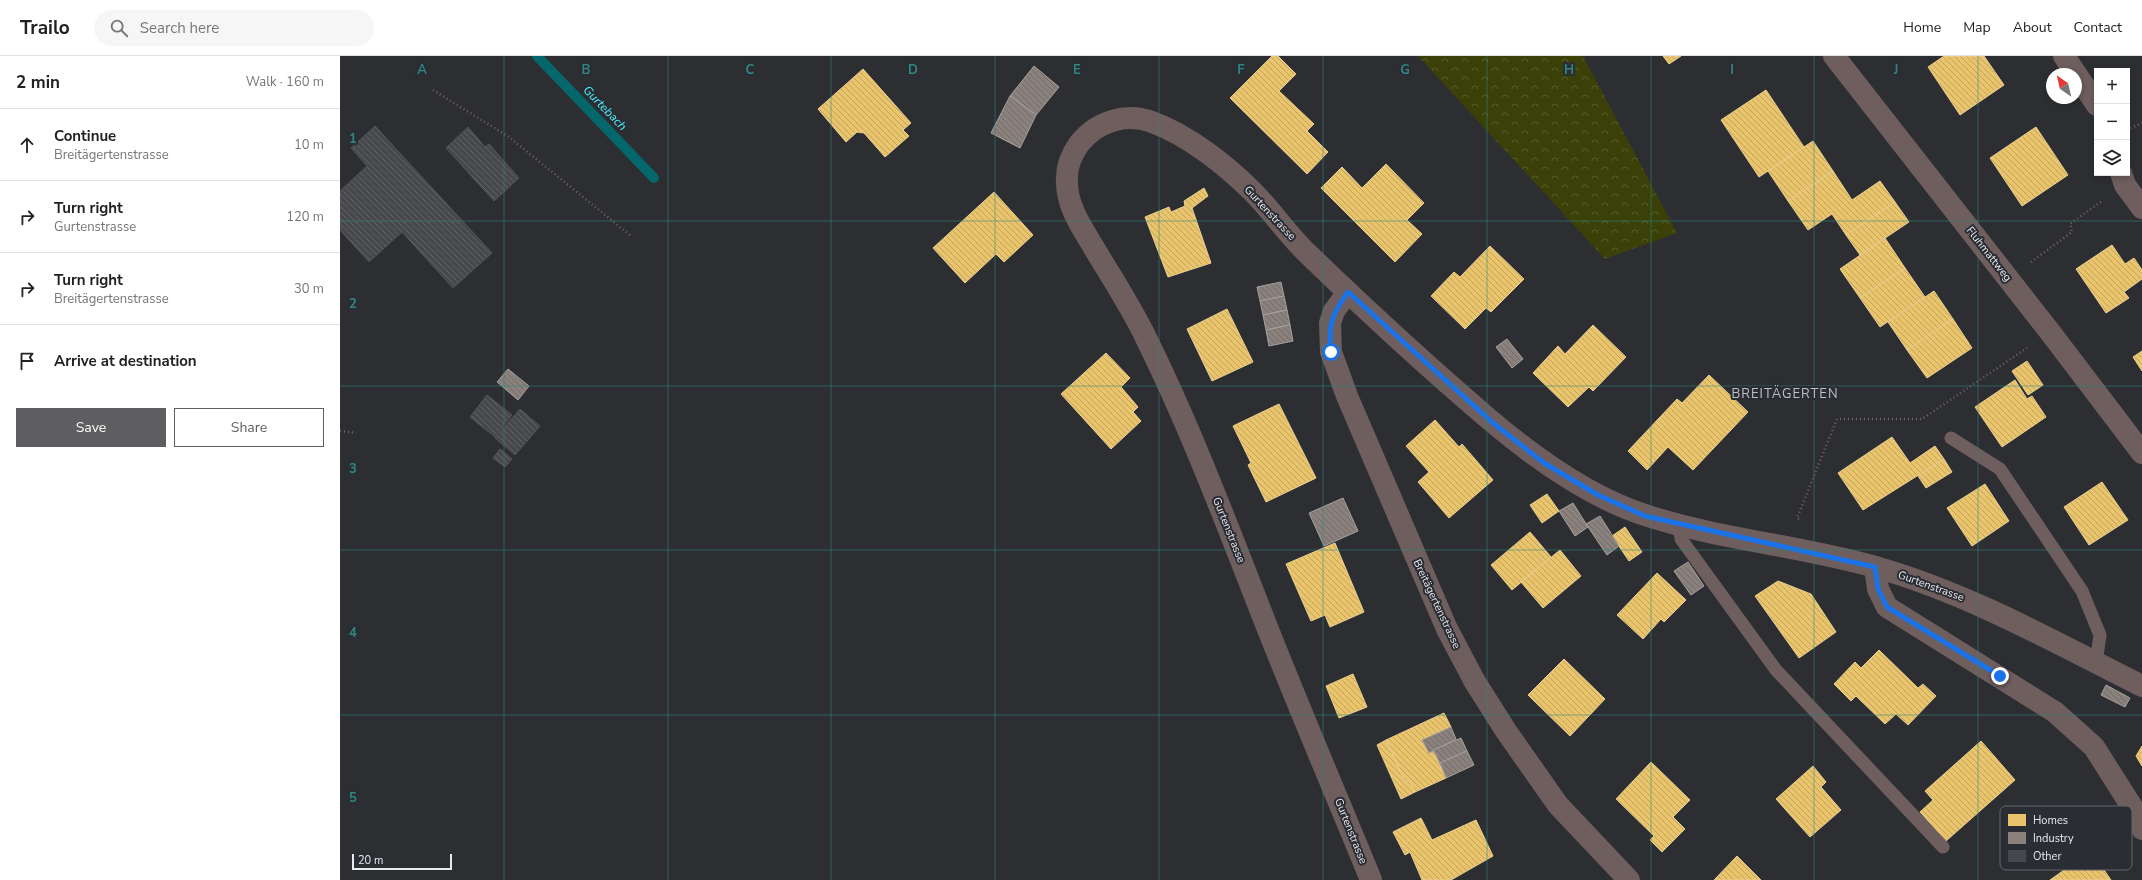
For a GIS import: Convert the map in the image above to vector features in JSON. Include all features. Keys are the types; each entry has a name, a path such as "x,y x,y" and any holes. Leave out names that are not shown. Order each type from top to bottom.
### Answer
{"street":[{"name":"Fluhmattweg","path":"1834,56 2009,279 2142,453"},
{"path":"2064,56 2072,68"},
{"path":"2082,83 2096,104"},
{"name":"Gurtenstrasse","path":"1371,880 1282,666 1192,436 1144,333 1079,222 1070,200 1066,182 1068,167 1073,154 1081,141 1091,131 1110,120 1137,118 1148,120 1185,137 1252,191 1302,248 1348,292 1493,423 1544,463 1598,495 1645,516 1875,567 1915,580 1989,608 2142,686"},
{"path":"2123,179 2142,208"},
{"name":"Breitägertenstrasse","path":"1348,292 1334,311 1330,323 1331,352 1347,396 1447,629 1479,688 1506,731 1558,805 1628,880"},
{"path":"1875,567 1878,589 1887,607 2055,712 2094,747 2131,806"},
{"path":"2132,807 2142,829"}],"lane":[{"path":"1951,438 2000,469 2082,591 2100,635 2096,663"},
{"path":"1679,524 1681,539 1776,670 1943,848"}],"path":[{"path":"433,90 509,137 631,236"},
{"path":"2130,129 2142,123"},
{"path":"2009,279 2072,232 2070,224 2123,179"},
{"path":"1806,552 1810,522 1797,518 1837,419 1922,419 2050,332"},
{"path":"340,431 356,433"}],"green space":[{"path":"1418,56 1583,56 1677,233 1605,259"}],"building: Homes":[{"path":"1272,56 1278,56 1296,74 1279,91 1314,124 1307,131 1328,152 1307,174 1230,98"},
{"path":"1663,56 1681,56 1669,64"},
{"path":"1944,56 1984,56 2004,85 1960,115 1928,67"},
{"path":"863,69 911,123 903,130 909,136 885,157 864,133 857,132 846,142 818,109"},
{"path":"1766,90 1804,147 1759,177 1721,120"},
{"path":"2036,127 2068,175 2022,206 1990,158"},
{"path":"1813,141 1833,171 1788,201 1768,171"},
{"path":"1386,164 1424,203 1407,220 1422,234 1395,262 1321,188 1342,167 1362,188"},
{"path":"1833,171 1852,200 1880,181 1895,202 1846,235 1832,214 1808,230 1788,201"},
{"path":"1204,188 1208,196 1192,208 1211,263 1168,277 1145,217 1169,207 1171,212 1185,206 1184,201"},
{"path":"994,192 1033,235 1004,262 996,254 965,283 933,248"},
{"path":"1895,202 1909,222 1860,255 1846,235"},
{"path":"1885,238 1905,268 1860,298 1840,269"},
{"path":"2112,245 2125,264 2134,258 2142,270 2142,279 2124,292 2129,298 2106,313 2076,269"},
{"path":"1490,246 1524,279 1491,312 1486,308 1465,329 1431,296 1454,272 1460,277"},
{"path":"1905,268 1925,297 1880,327 1860,298"},
{"path":"1934,291 1953,319 1907,350 1888,322"},
{"path":"1227,309 1253,362 1212,381 1187,329"},
{"path":"1953,319 1972,348 1927,378 1907,350"},
{"path":"1593,325 1626,357 1593,391 1589,387 1568,407 1533,373 1558,346 1565,354"},
{"path":"2142,351 2142,371 2133,357"},
{"path":"1106,353 1130,378 1121,387 1138,407 1133,412 1141,421 1111,449 1061,394"},
{"path":"2027,361 2043,385 2028,395 2012,371"},
{"path":"1709,375 1748,412 1693,470 1668,447 1647,470 1628,451 1677,399 1682,403"},
{"path":"2015,380 2027,399 2032,396 2046,417 2002,447 1975,407"},
{"path":"1279,404 1316,478 1266,502 1248,465 1251,463 1233,426"},
{"path":"1435,420 1459,447 1462,444 1493,480 1449,518 1418,482 1429,472 1406,446"},
{"path":"1892,437 1910,463 1935,446 1944,459 1863,510 1838,473"},
{"path":"1944,459 1952,472 1926,488 1918,476"},
{"path":"2102,482 2128,520 2089,545 2064,507"},
{"path":"1985,484 2009,521 1972,546 1947,508"},
{"path":"1547,494 1559,511 1542,523 1530,505"},
{"path":"1625,527 1642,552 1629,561 1612,536"},
{"path":"1530,532 1551,557 1512,590 1491,565"},
{"path":"1335,543 1364,612 1330,627 1325,615 1311,621 1286,564"},
{"path":"1560,550 1581,576 1543,608 1521,582"},
{"path":"1657,573 1686,600 1664,622 1661,619 1643,639 1617,615"},
{"path":"1778,581 1811,594 1836,632 1799,658 1755,596"},
{"path":"1879,650 1918,688 1923,684 1936,696 1908,725 1896,714 1885,724 1856,696 1851,701 1834,684 1855,662 1861,668"},
{"path":"1564,659 1605,699 1570,736 1528,695"},
{"path":"1353,674 1367,707 1339,718 1326,686"},
{"path":"1444,713 1451,727 1422,740 1429,753 1433,750 1446,778 1415,792 1409,780 1405,782 1386,740"},
{"path":"1386,740 1405,782 1409,780 1415,792 1401,799 1377,745"},
{"path":"1981,741 2015,780 1946,841 1920,812 1933,800 1925,791"},
{"path":"2142,746 2142,766 2136,756"},
{"path":"1651,762 1690,800 1673,817 1685,829 1662,852 1650,840 1654,836 1616,799"},
{"path":"1813,766 1826,782 1821,787 1841,810 1810,837 1776,799"},
{"path":"1421,818 1432,840 1476,820 1493,856 1451,880 1422,880 1410,852 1405,855 1393,832"},
{"path":"1737,856 1761,880 1714,880"},
{"path":"2064,870 2104,870 2111,880 2050,880"}],"building: Industry":[{"path":"1034,66 1059,87 1036,115 1010,96"},
{"path":"1010,96 1036,115 1020,148 991,133"},
{"path":"1281,282 1284,296 1260,301 1257,287"},
{"path":"1284,296 1287,310 1263,315 1260,301"},
{"path":"1287,310 1290,325 1266,330 1263,315"},
{"path":"1290,325 1293,341 1269,346 1266,330"},
{"path":"1507,339 1523,359 1512,368 1496,347"},
{"path":"508,369 529,386 518,400 497,382"},
{"path":"1343,498 1358,531 1324,546 1309,513"},
{"path":"1573,503 1588,527 1575,536 1559,511"},
{"path":"1600,516 1619,546 1607,555 1586,524"},
{"path":"1688,562 1704,586 1691,595 1674,571"},
{"path":"2106,685 2130,698 2125,707 2101,695"},
{"path":"1451,727 1456,739 1429,753 1422,740"},
{"path":"1461,738 1467,751 1440,763 1433,750"},
{"path":"1467,751 1474,765 1446,778 1440,763"}],"building: Other":[{"path":"375,126 492,253 453,288 402,232 369,262 340,230 340,191 367,166 351,148"},
{"path":"468,127 485,147 489,144 519,178 494,201 446,148"},
{"path":"487,395 512,415 495,437 470,417"},
{"path":"520,409 540,426 515,455 495,438"},
{"path":"500,449 512,459 505,467 493,458"}],"waterway":[{"name":"Gurtebach","path":"537,56 654,178"}],"district":[{"name":"BREITÄGERTEN","path":"1785,394"}],"route":[{"path":"1331,352 1329,336 1330,323 1334,311 1348,292 1493,423 1544,463 1598,495 1645,516 1875,567 1878,589 1887,607 2000,676"}]}
